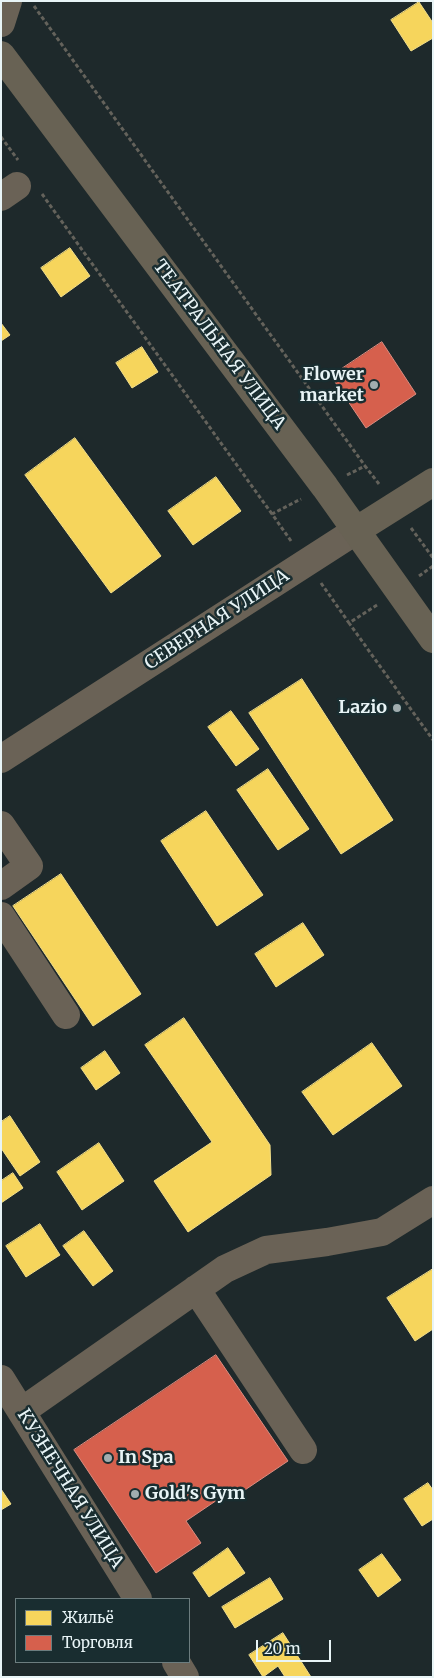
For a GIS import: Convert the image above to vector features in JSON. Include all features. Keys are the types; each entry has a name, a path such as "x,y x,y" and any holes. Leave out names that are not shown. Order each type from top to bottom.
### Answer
{"main road":[{"name":"ТЕАТРАЛЬНАЯ УЛИЦА","path":"1,55 357,530 433,639"},
{"name":"СЕВЕРНАЯ УЛИЦА","path":"357,530 433,482"}],"street":[{"path":"1,23 8,1"},
{"name":"СЕВЕРНАЯ УЛИЦА","path":"1,759 357,530"},
{"path":"1,825 30,866 1,886"},
{"path":"1,916 66,1015"},
{"path":"22,1411 225,1268 266,1250 382,1232 433,1200"},
{"path":"196,1289 303,1450"},
{"name":"КУЗНЕЧНАЯ УЛИЦА","path":"1,1378 137,1598"},
{"path":"177,1663 185,1677"}],"path":[{"path":"31,1 365,466"},
{"path":"1,137 20,184 272,514"},
{"path":"395,506 433,558"},
{"path":"433,566 350,623 433,740"}],"building: Жильё":[{"path":"419,2 433,23 433,38 411,51 391,20"},
{"path":"70,248 90,276 61,297 41,268"},
{"path":"1,323 10,335 1,341"},
{"path":"142,347 158,372 132,388 116,363"},
{"path":"75,438 161,556 111,593 25,475"},
{"path":"216,477 241,511 193,545 168,511"},
{"path":"302,679 393,820 341,854 249,713"},
{"path":"231,711 259,749 236,766 208,727"},
{"path":"268,769 309,829 278,850 237,790"},
{"path":"206,811 263,895 217,926 161,841"},
{"path":"61,874 141,994 93,1026 13,906"},
{"path":"303,923 324,955 276,987 255,954"},
{"path":"184,1018 270,1145 271,1175 188,1232 154,1181 212,1142 145,1045"},
{"path":"372,1043 402,1086 333,1135 302,1092"},
{"path":"105,1051 120,1073 96,1090 81,1068"},
{"path":"10,1116 40,1162 20,1176 1,1148 1,1122"},
{"path":"99,1143 124,1181 82,1210 57,1172"},
{"path":"13,1173 23,1188 1,1203 1,1181"},
{"path":"40,1224 60,1255 26,1277 6,1246"},
{"path":"84,1231 113,1271 93,1286 63,1246"},
{"path":"433,1269 433,1329 415,1341 387,1298"},
{"path":"428,1483 433,1490 433,1519 422,1526 404,1499"},
{"path":"1,1489 11,1504 1,1510"},
{"path":"228,1548 245,1573 209,1597 193,1573"},
{"path":"382,1554 401,1580 378,1597 359,1570"},
{"path":"270,1578 283,1599 235,1628 222,1607"},
{"path":"283,1633 311,1677 285,1677 278,1666 263,1677 249,1655"}],"building: Торговля":[{"name":"Flower market","path":"382,342 416,394 366,428 331,376"},
{"name":"Gold's Gym","path":"216,1355 288,1461 230,1500 226,1494 186,1521 201,1543 156,1573 74,1450"}],"place":[{"name":"Flower market","path":"374,385"},
{"name":"Lazio","path":"397,708"},
{"name":"In Spa","path":"108,1458"},
{"name":"Gold's Gym","path":"135,1494"}]}
